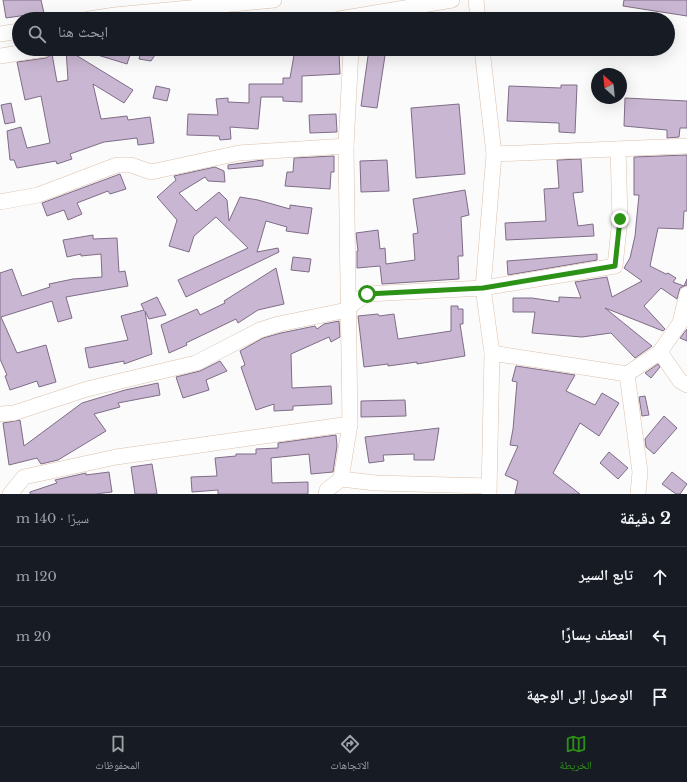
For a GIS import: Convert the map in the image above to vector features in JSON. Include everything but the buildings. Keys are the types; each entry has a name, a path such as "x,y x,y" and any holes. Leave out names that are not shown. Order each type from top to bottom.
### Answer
{"street":[{"path":"147,12 274,0"},
{"path":"386,12 452,0"},
{"path":"476,0 477,12"},
{"path":"0,34 12,32"},
{"path":"0,56 12,54"},
{"path":"326,494 328,490 341,479 350,424 347,310 346,146 351,56"},
{"path":"341,479 376,483 489,490 492,353 483,288 494,154 483,56"},
{"path":"0,202 38,195 118,165 131,165 151,172 239,153 346,146"},
{"path":"494,154 687,146"},
{"path":"0,414 14,413 87,389 196,363 260,330 279,324 347,310 367,294 483,288 615,266 620,219 618,149"},
{"path":"492,353 626,374 660,352 680,323 687,294"},
{"path":"660,352 680,381 687,385"},
{"path":"626,374 640,472 638,494"},
{"path":"10,494 24,477 116,457 350,424"}],"route":[{"path":"367,294 483,288 615,266 620,219"}]}
